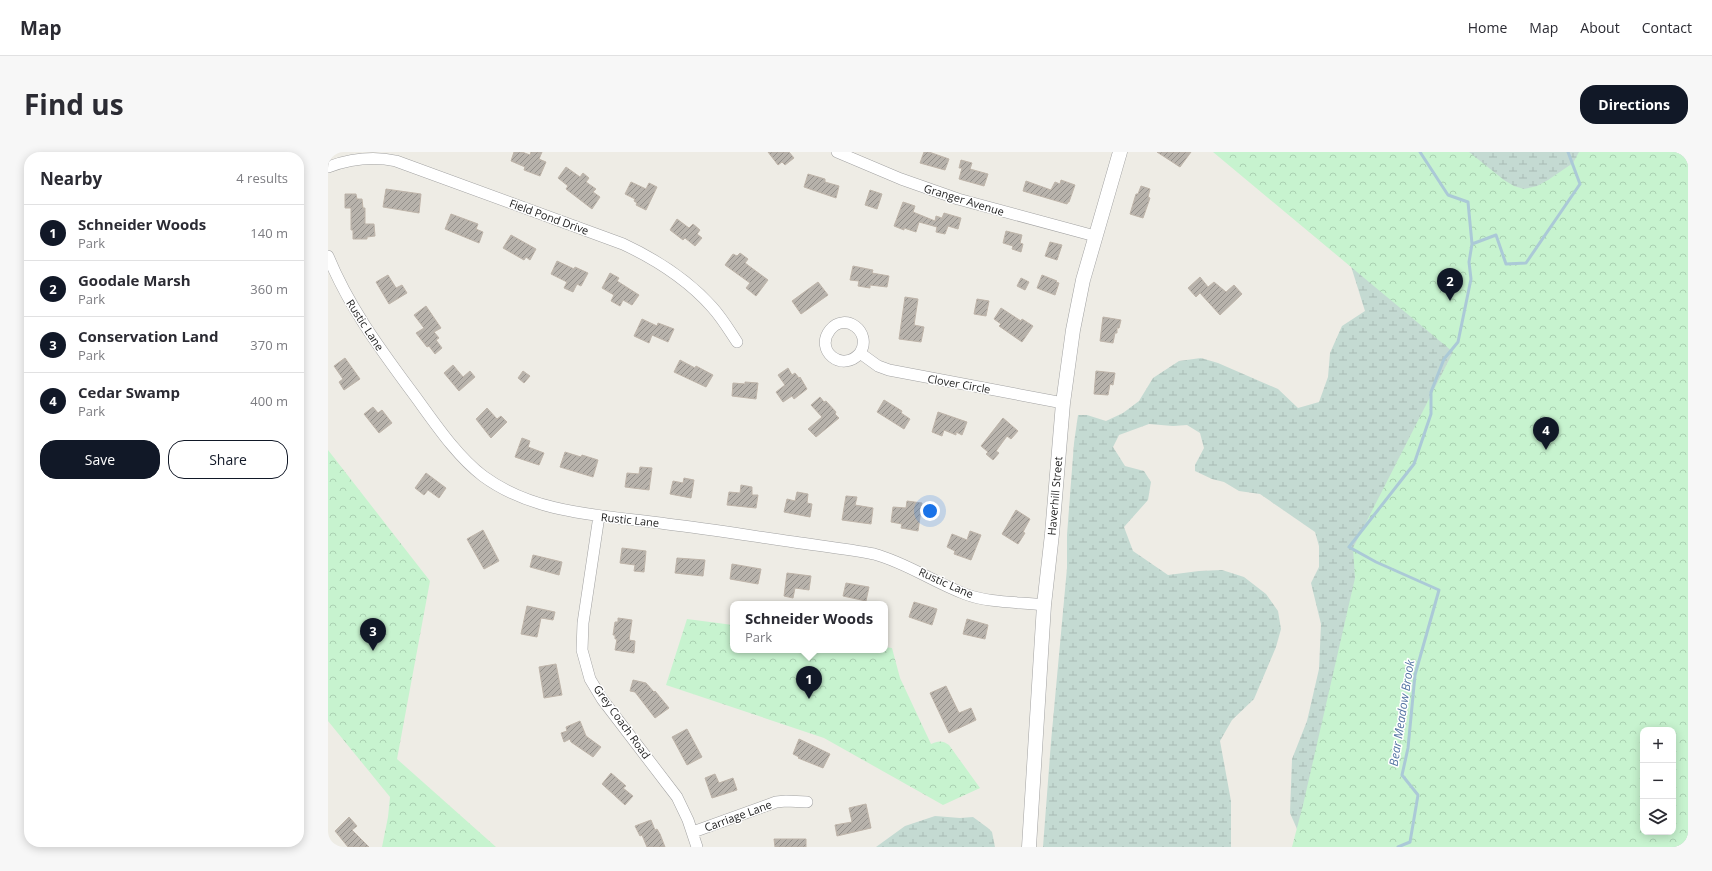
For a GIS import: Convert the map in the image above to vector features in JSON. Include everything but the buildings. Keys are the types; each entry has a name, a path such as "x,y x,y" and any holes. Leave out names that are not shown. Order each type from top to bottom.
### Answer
{"street":[{"name":"Granger Avenue","path":"837,152 901,179 958,199 1095,236"},
{"name":"Haverhill Street","path":"1029,847 1044,605 1052,534 1063,403 1078,304 1095,236 1120,152"},
{"name":"Field Pond Drive","path":"328,167 348,161 370,158 396,161 623,244 654,260 701,296 719,316 737,342"},
{"name":"Rustic Lane","path":"328,256 342,288 368,332 432,418 472,466 495,483 528,500 569,511 599,516 718,530 868,552 897,560 966,594 982,598 1044,605"},
{"name":"Clover Circle","path":"860,353 878,366 904,374 1063,403"},
{"name":"Grey Coach Road","path":"599,516 583,624 582,650 587,670 590,679 602,698 677,797 693,832 696,847"},
{"name":"Carriage Lane","path":"693,832 776,802 807,802"}],"green space":[{"path":"1213,152 1469,152 1504,180 1514,186 1524,189 1537,186 1548,180 1573,163 1579,152 1688,152 1688,847 1292,847 1355,578 1353,548 1453,352"},
{"path":"1284,152 1688,152 1688,847 1304,845 1290,813 1292,759 1307,721 1319,669 1321,624 1311,583 1319,567 1319,546 1315,532 1260,494 1239,491 1224,482 1212,479 1195,471 1195,465 1204,448 1200,433 1187,425 1173,426 1149,424 1119,435 1113,447 1125,466 1144,471 1151,482 1148,500 1124,527 1133,551 1168,575 1222,570 1244,577 1266,594 1278,611 1281,629 1276,647 1254,699 1232,720 1220,741 1231,801 1231,847 1043,847 1067,568 1067,535 1074,443 1078,415 1087,415 1106,421 1123,413 1139,401 1153,378 1179,361 1201,358 1218,363 1278,389 1298,408 1319,402 1328,377 1330,353 1342,326 1365,311 1345,247"},
{"path":"328,450 430,581 397,759 496,847 382,847 390,797 328,721"},
{"path":"687,619 730,625 730,653 888,653 888,647 892,648 900,678 931,744 936,742 944,742 949,745 980,788 943,805 824,738 666,685"},
{"path":"935,816 960,818 973,817 992,832 995,847 876,847 905,826"}],"waterway":[{"path":"1420,152 1448,195 1468,202 1472,244"},
{"name":"Bear Meadow Brook","path":"1398,847 1410,842 1418,795 1402,775 1408,748 1415,675 1439,590 1376,562 1349,547 1414,464 1431,414 1431,392 1444,359 1458,342 1471,279 1469,262 1472,244 1496,235 1506,264 1526,263 1580,184 1568,152"}],"place":[{"name":"Goodale Marsh","path":"1450,301"},
{"name":"Cedar Swamp","path":"1546,450"},
{"name":"Conservation Land","path":"373,651"},
{"name":"Schneider Woods","path":"809,699"}]}
